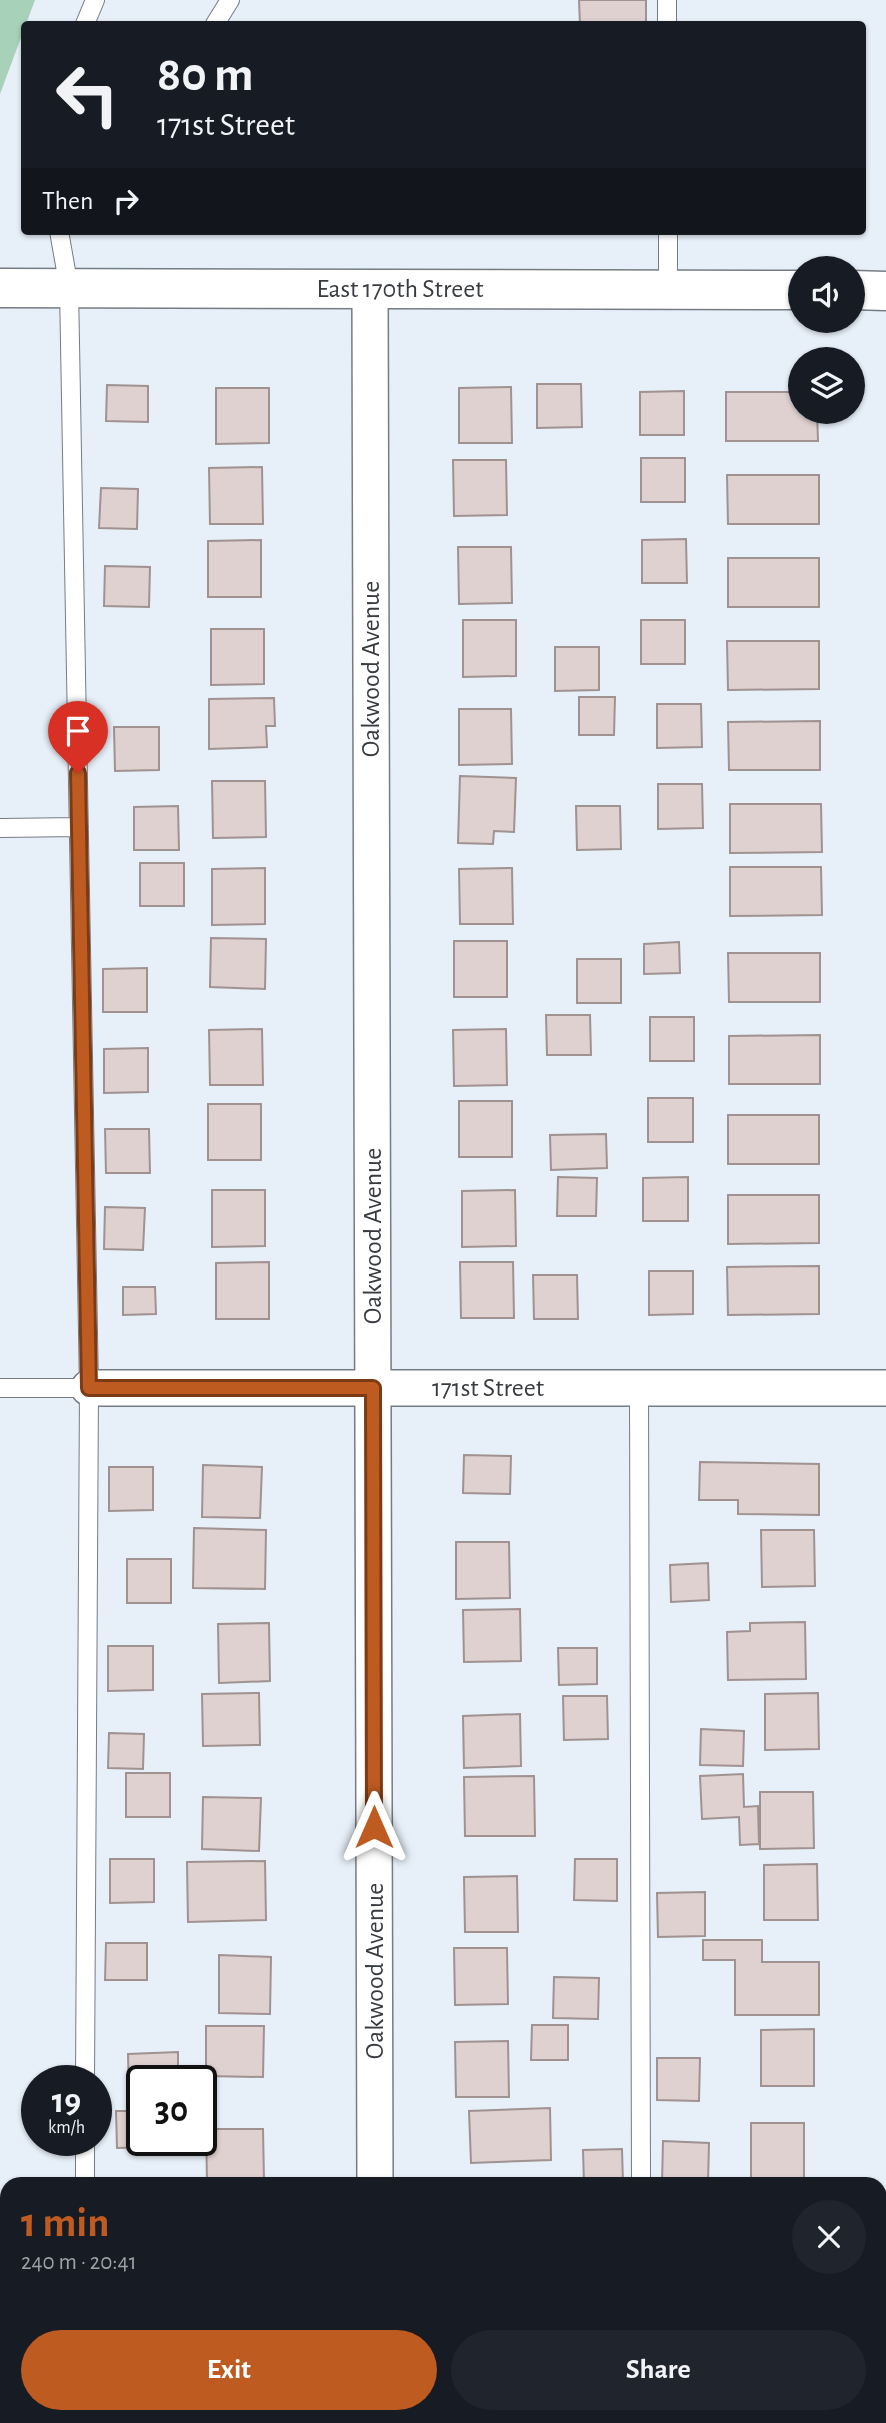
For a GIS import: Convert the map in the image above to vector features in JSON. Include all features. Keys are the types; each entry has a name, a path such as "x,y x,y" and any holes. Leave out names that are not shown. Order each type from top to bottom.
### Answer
{"street":[{"name":"East 170th Street","path":"0,288 788,290"},
{"name":"Oakwood Avenue","path":"370,289 376,2177"},
{"path":"865,290 886,290"},
{"name":"171st Street","path":"89,1388 886,1388"}],"lane":[{"path":"86,21 95,0"},
{"path":"217,21 230,0"},
{"path":"667,0 667,21"},
{"path":"60,235 69,288 89,1388 85,2065"},
{"path":"668,235 668,290"},
{"path":"0,828 79,827"},
{"path":"0,1388 89,1388"},
{"path":"639,1388 641,2177"},
{"path":"85,2156 85,2177"}],"green space":[{"path":"0,0 35,0 27,21 21,21 21,38 0,94"}],"building":[{"path":"579,0 646,0 646,21 580,21"},
{"path":"537,384 581,384 582,427 537,428"},
{"path":"107,385 148,386 148,422 106,421"},
{"path":"511,387 512,443 459,443 459,388"},
{"path":"216,388 269,388 269,443 216,444"},
{"path":"684,391 684,435 640,435 640,392"},
{"path":"726,392 788,392 788,424 817,424 818,441 726,441"},
{"path":"641,458 685,458 685,502 641,502"},
{"path":"453,460 506,460 507,515 454,516"},
{"path":"262,467 263,524 210,524 209,468"},
{"path":"727,475 819,475 819,524 728,524"},
{"path":"101,488 138,489 137,529 99,528"},
{"path":"686,539 687,583 642,583 642,540"},
{"path":"261,540 261,597 208,597 208,541"},
{"path":"458,547 511,547 512,603 459,604"},
{"path":"728,558 819,558 819,607 728,607"},
{"path":"105,566 150,567 149,607 104,606"},
{"path":"463,620 516,620 516,676 463,677"},
{"path":"641,620 685,620 685,664 641,664"},
{"path":"211,629 264,629 264,684 211,685"},
{"path":"727,641 819,641 819,689 728,690"},
{"path":"555,647 599,647 599,690 555,691"},
{"path":"579,697 615,697 614,735 579,735"},
{"path":"274,698 275,726 266,726 267,747 209,749 209,699"},
{"path":"657,704 701,704 702,747 657,748"},
{"path":"459,709 511,709 512,764 459,765"},
{"path":"820,721 820,770 729,770 728,722"},
{"path":"114,727 159,727 159,770 115,771"},
{"path":"460,776 516,778 514,832 494,831 493,844 458,843"},
{"path":"212,781 265,781 266,837 213,838"},
{"path":"658,784 702,784 703,828 658,829"},
{"path":"730,804 821,804 822,852 730,853"},
{"path":"178,806 179,850 134,850 134,807"},
{"path":"576,806 620,806 621,849 577,850"},
{"path":"140,863 184,863 184,906 140,906"},
{"path":"730,867 821,867 822,915 730,916"},
{"path":"265,868 265,924 212,925 212,869"},
{"path":"512,868 513,924 460,924 459,869"},
{"path":"211,938 266,939 265,989 210,987"},
{"path":"454,941 507,941 507,997 454,997"},
{"path":"679,942 680,973 644,974 644,944"},
{"path":"728,953 820,953 820,1002 729,1002"},
{"path":"577,959 621,959 621,1003 577,1003"},
{"path":"147,968 147,1012 103,1012 103,969"},
{"path":"546,1015 590,1015 591,1055 547,1055"},
{"path":"650,1017 694,1017 694,1061 650,1061"},
{"path":"262,1029 263,1085 210,1085 209,1030"},
{"path":"506,1029 507,1085 454,1086 453,1030"},
{"path":"820,1035 820,1084 729,1084 729,1036"},
{"path":"148,1048 148,1092 104,1093 104,1049"},
{"path":"648,1098 693,1098 693,1142 648,1142"},
{"path":"459,1101 512,1101 512,1157 459,1157"},
{"path":"208,1104 261,1104 261,1160 208,1160"},
{"path":"728,1115 819,1115 819,1164 728,1164"},
{"path":"105,1129 149,1129 150,1173 106,1173"},
{"path":"606,1134 607,1168 551,1170 550,1135"},
{"path":"558,1177 597,1178 596,1216 557,1216"},
{"path":"688,1177 688,1221 643,1221 643,1178"},
{"path":"212,1190 265,1190 265,1246 212,1247"},
{"path":"515,1190 516,1246 462,1247 462,1191"},
{"path":"728,1195 819,1195 819,1243 728,1244"},
{"path":"105,1207 145,1208 143,1250 104,1249"},
{"path":"269,1262 269,1319 216,1319 216,1263"},
{"path":"460,1262 513,1262 514,1318 461,1318"},
{"path":"819,1266 819,1314 728,1315 727,1267"},
{"path":"649,1271 693,1271 693,1314 649,1315"},
{"path":"533,1275 577,1275 578,1319 534,1319"},
{"path":"123,1287 155,1287 156,1314 123,1315"},
{"path":"464,1455 511,1456 510,1494 463,1493"},
{"path":"700,1462 819,1464 819,1515 738,1514 738,1500 699,1500"},
{"path":"203,1465 262,1467 260,1518 202,1517"},
{"path":"109,1467 153,1467 153,1510 109,1511"},
{"path":"194,1528 266,1530 265,1589 193,1588"},
{"path":"761,1530 814,1530 815,1586 762,1587"},
{"path":"456,1542 509,1542 510,1598 456,1599"},
{"path":"127,1559 171,1559 171,1603 127,1603"},
{"path":"708,1563 709,1600 671,1602 670,1565"},
{"path":"520,1609 521,1661 464,1662 463,1610"},
{"path":"805,1622 806,1679 728,1680 727,1632 750,1631 750,1623"},
{"path":"269,1623 270,1681 219,1683 218,1624"},
{"path":"108,1646 153,1646 153,1690 108,1691"},
{"path":"558,1648 597,1648 597,1684 559,1685"},
{"path":"259,1693 260,1745 203,1746 202,1694"},
{"path":"818,1693 819,1749 765,1750 765,1694"},
{"path":"563,1696 607,1696 608,1739 564,1740"},
{"path":"520,1714 521,1766 464,1768 463,1716"},
{"path":"701,1729 744,1731 743,1766 700,1765"},
{"path":"109,1733 144,1734 143,1769 108,1768"},
{"path":"126,1773 170,1773 170,1817 126,1817"},
{"path":"743,1774 744,1807 758,1806 759,1844 740,1845 739,1817 702,1819 700,1776"},
{"path":"534,1776 535,1836 465,1836 464,1777"},
{"path":"760,1792 813,1792 814,1848 760,1849"},
{"path":"203,1797 261,1798 259,1851 202,1849"},
{"path":"110,1859 154,1859 154,1902 110,1903"},
{"path":"575,1859 617,1859 617,1901 574,1900"},
{"path":"265,1861 266,1920 188,1922 187,1862"},
{"path":"817,1864 818,1920 764,1920 764,1865"},
{"path":"517,1876 518,1932 465,1932 464,1877"},
{"path":"705,1892 705,1936 658,1937 657,1893"},
{"path":"703,1940 762,1940 762,1962 819,1962 819,2015 735,2015 735,1960 703,1960"},
{"path":"106,1943 147,1943 147,1980 105,1980"},
{"path":"454,1948 507,1948 508,2004 455,2005"},
{"path":"219,1955 271,1957 270,2014 219,2013"},
{"path":"554,1977 599,1978 598,2019 553,2018"},
{"path":"532,2025 568,2025 568,2060 531,2060"},
{"path":"206,2026 264,2026 263,2077 217,2076 217,2065 206,2065"},
{"path":"814,2029 814,2086 761,2086 761,2030"},
{"path":"508,2041 509,2097 456,2097 455,2042"},
{"path":"178,2052 178,2065 128,2065 128,2054"},
{"path":"657,2058 700,2058 699,2101 657,2100"},
{"path":"550,2108 551,2160 471,2163 469,2111"},
{"path":"116,2111 126,2111 126,2148 117,2148"},
{"path":"751,2123 804,2123 804,2177 751,2177"},
{"path":"217,2129 263,2129 264,2177 207,2177 207,2156 217,2156"},
{"path":"663,2141 709,2143 708,2177 662,2177"},
{"path":"622,2149 623,2177 584,2177 583,2150"}],"route":[{"path":"78,773 89,1388 373,1388 374,1827"}]}
